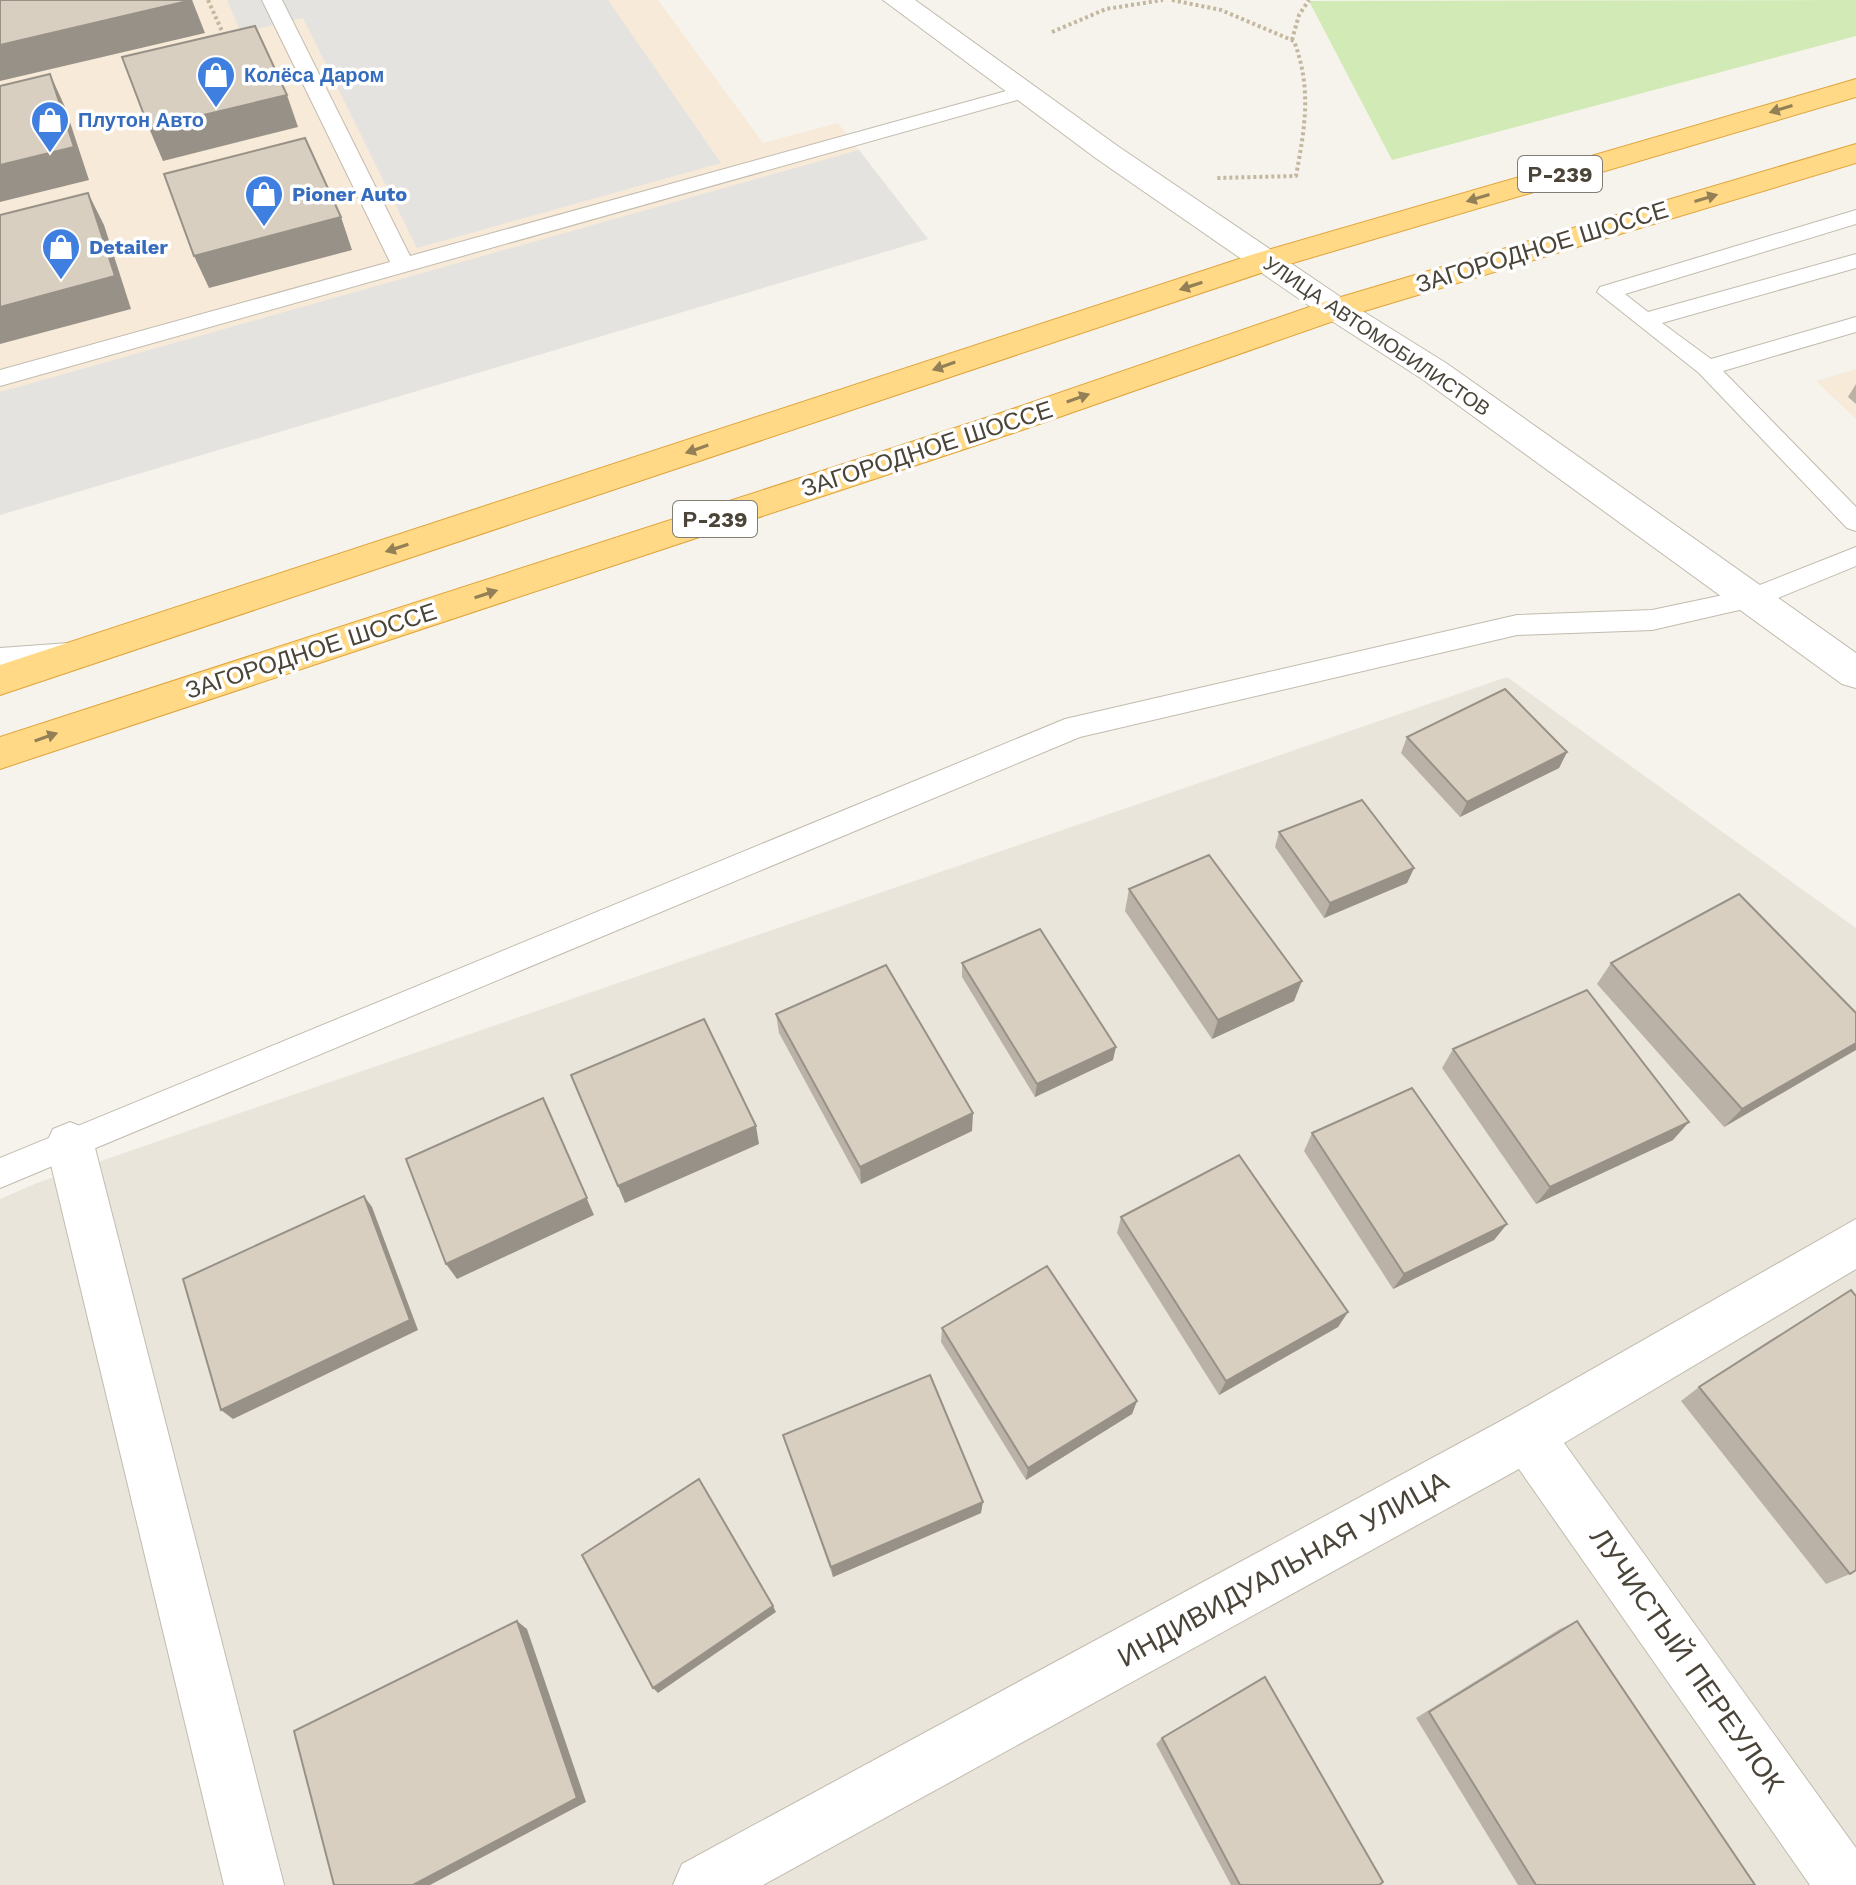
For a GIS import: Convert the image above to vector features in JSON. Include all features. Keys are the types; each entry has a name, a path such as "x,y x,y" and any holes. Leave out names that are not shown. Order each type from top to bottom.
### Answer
{"highway":[{"name":"Р-239","path":"0,680 1265,261 1856,88"},
{"name":"ЗАГОРОДНОЕ ШОССЕ","path":"0,753 995,427 1336,309 1856,153"}],"street":[{"name":"УЛИЦА АВТОМОБИЛИСТОВ","path":"897,0 1166,193 1336,309 1434,371 1856,673"},
{"path":"70,1144 254,1885"},
{"name":"ИНДИВИДУАЛЬНАЯ УЛИЦА","path":"703,1885 1527,1436 1856,1242"},
{"name":"ЛУЧИСТЫЙ ПЕРЕУЛОК","path":"1527,1436 1846,1885"}],"lane":[{"path":"272,0 403,265"},
{"path":"0,378 1024,92"},
{"path":"1856,217 1608,292 1707,368 1856,522"},
{"path":"1644,321 1856,261"},
{"path":"1707,368 1856,324"},
{"path":"0,1173 1075,727 1517,625 1652,620 1752,598 1856,556"},
{"path":"0,658 86,651"}],"path":[{"path":"208,0 229,46"},
{"path":"1106,9 1108,0"},
{"path":"1052,32 1106,9 1163,0"},
{"path":"1166,193 1197,178 1296,176 1311,98 1306,69 1292,40 1221,10 1172,0"},
{"path":"1292,40 1299,15 1309,0"}],"shaded area":[{"path":"0,0 658,0 763,143 838,123 928,239 0,515"},
{"path":"227,0 608,0 721,163 417,248 303,18 241,33"},
{"path":"859,150 928,239 0,515 0,392"},
{"path":"1856,369 1856,419 1816,381"},
{"path":"1507,677 1856,928 1856,1885 0,1885 0,1199 37,1183"}],"green space":[{"path":"1856,0 1856,36 1392,160 1309,1"}],"building":[{"path":"0,0 192,0 0,45"},
{"path":"255,26 287,95 149,128 122,57"},
{"path":"50,74 74,147 0,165 0,86"},
{"path":"305,138 341,217 194,256 164,174"},
{"path":"88,193 115,276 0,307 0,215"},
{"path":"1505,689 1567,752 1467,802 1407,737"},
{"path":"1362,800 1414,868 1330,903 1279,832"},
{"path":"1209,855 1302,981 1218,1020 1129,889"},
{"path":"1739,894 1856,1013 1856,1043 1742,1109 1611,963"},
{"path":"1040,929 1116,1047 1037,1084 962,963"},
{"path":"886,965 973,1113 860,1167 776,1014"},
{"path":"1587,990 1689,1122 1550,1187 1453,1049"},
{"path":"704,1019 756,1126 618,1186 571,1075"},
{"path":"1412,1088 1507,1224 1404,1274 1312,1133"},
{"path":"543,1098 587,1198 446,1264 406,1159"},
{"path":"1239,1155 1348,1312 1226,1381 1121,1217"},
{"path":"364,1196 410,1320 221,1410 183,1279"},
{"path":"1047,1266 1137,1401 1028,1468 942,1328"},
{"path":"1851,1290 1856,1296 1856,1570 1850,1574 1699,1387"},
{"path":"930,1375 983,1502 831,1567 783,1435"},
{"path":"699,1479 773,1606 653,1688 582,1555"},
{"path":"517,1621 577,1798 413,1885 334,1885 294,1731"},
{"path":"1577,1621 1755,1885 1536,1885 1429,1712"},
{"path":"1265,1677 1383,1882 1379,1885 1240,1885 1162,1738"}],"place":[{"name":"Колёса Даром","path":"216,109"},
{"name":"Плутон Авто","path":"50,154"},
{"name":"Pioner Auto","path":"264,228"},
{"name":"Detailer","path":"61,281"}]}
